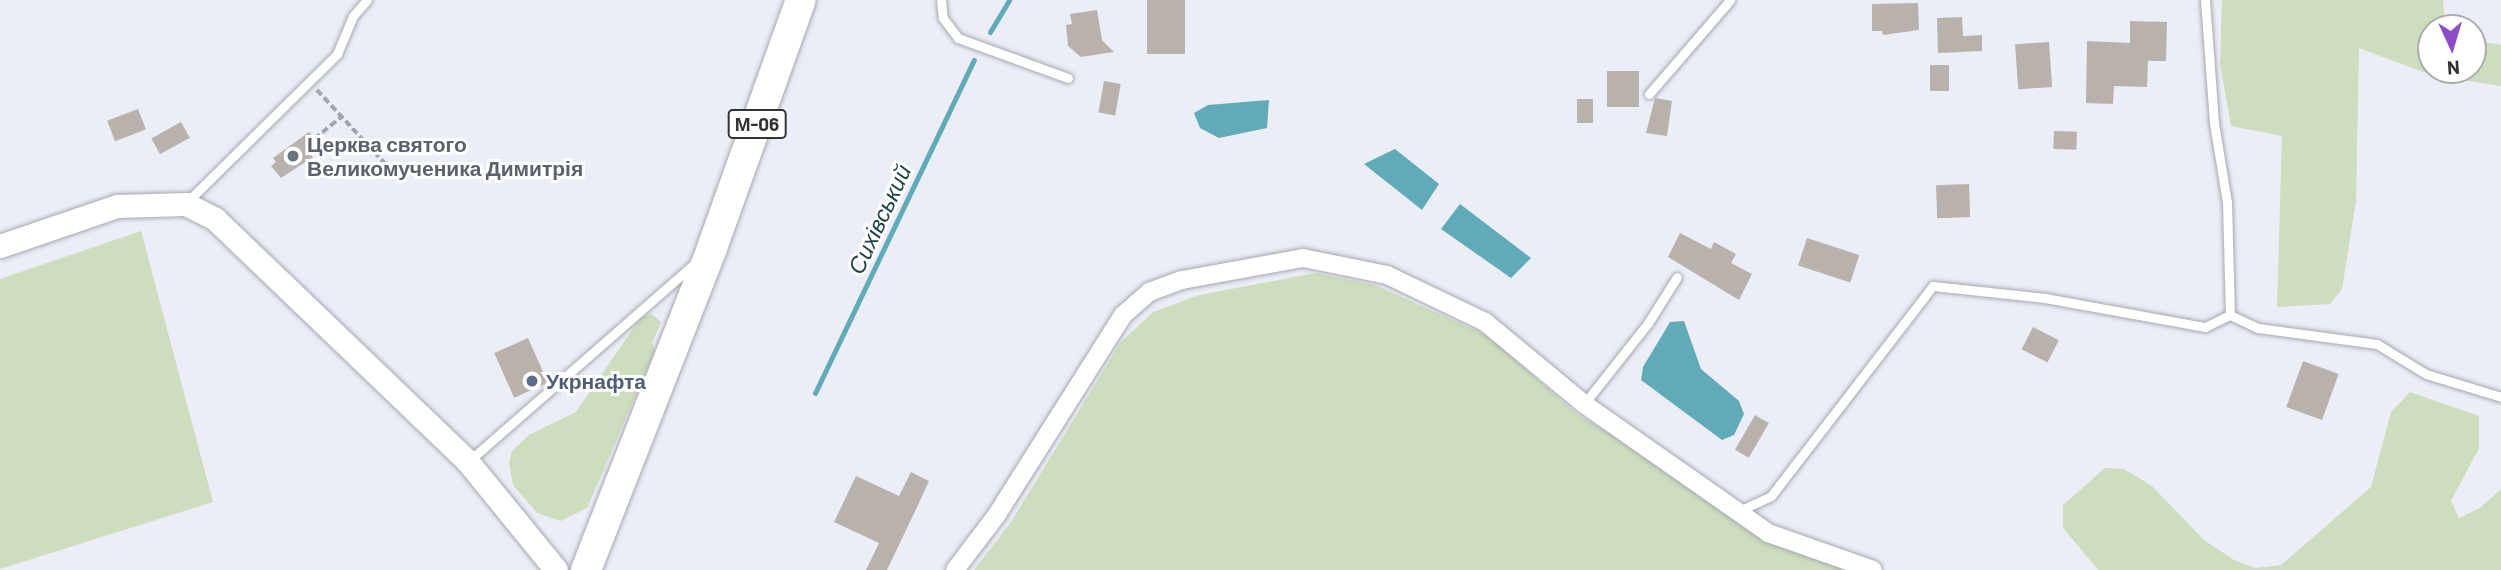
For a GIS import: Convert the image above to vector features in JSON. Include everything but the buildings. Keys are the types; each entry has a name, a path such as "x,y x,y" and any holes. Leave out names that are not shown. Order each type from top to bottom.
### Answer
{"highway":[{"name":"М-06","path":"586,570 712,248 801,0"}],"street":[{"path":"0,246 117,206 186,204 215,219 249,248 468,462 556,570"},
{"path":"955,570 996,516 1123,315 1149,292 1182,280 1303,258 1387,275 1485,322 1584,404 1768,533 1873,570"}],"lane":[{"path":"186,204 311,83 337,54 357,0"},
{"path":"353,16 367,0"},
{"path":"941,0 943,18 958,38 1068,78"},
{"path":"1648,94 1730,0"},
{"path":"2205,0 2214,123 2227,202 2230,315"},
{"path":"468,462 712,248"},
{"path":"1584,404 1648,323 1677,276"},
{"path":"1740,511 1771,496 1933,286 2045,298 2205,327 2230,315"},
{"path":"2230,315 2258,328 2377,344 2426,374 2501,397"}],"path":[{"path":"311,83 392,171"},
{"path":"314,139 342,116"}],"green space":[{"path":"2222,0 2443,0 2444,14 2417,14 2417,70 2359,48 2356,201 2342,289 2330,304 2277,307 2282,136 2231,126 2220,64"},
{"path":"2487,42 2501,45 2501,86 2487,84"},
{"path":"141,231 213,502 0,569 0,279"},
{"path":"1315,273 1375,285 1488,336 1578,415 1848,570 974,570 1011,522 1121,342 1153,312 1199,295"},
{"path":"652,314 661,322 652,343 655,351 587,508 561,521 537,513 513,485 509,463 512,451 529,435 576,412 641,317"},
{"path":"2410,392 2479,416 2479,448 2451,501 2459,518 2480,508 2501,489 2501,570 2098,570 2063,528 2063,505 2105,468 2124,469 2152,486 2204,540 2234,560 2255,568 2281,565 2371,487 2391,412"}],"water":[{"path":"1269,100 1267,128 1219,138 1200,128 1194,113 1208,105"},
{"path":"1395,149 1439,184 1422,210 1364,164"},
{"path":"1460,204 1531,258 1511,278 1441,229"},
{"path":"1684,321 1701,369 1739,401 1744,414 1734,435 1722,440 1641,380 1643,367 1670,322"}],"waterway":[{"name":"Сихівський","path":"990,32 1009,0"},
{"name":"Сихівський","path":"815,393 974,60"}],"place":[{"name":"Церква святого Великомученика Димитрія","path":"293,156"},
{"name":"Укрнафта","path":"532,381"}]}
